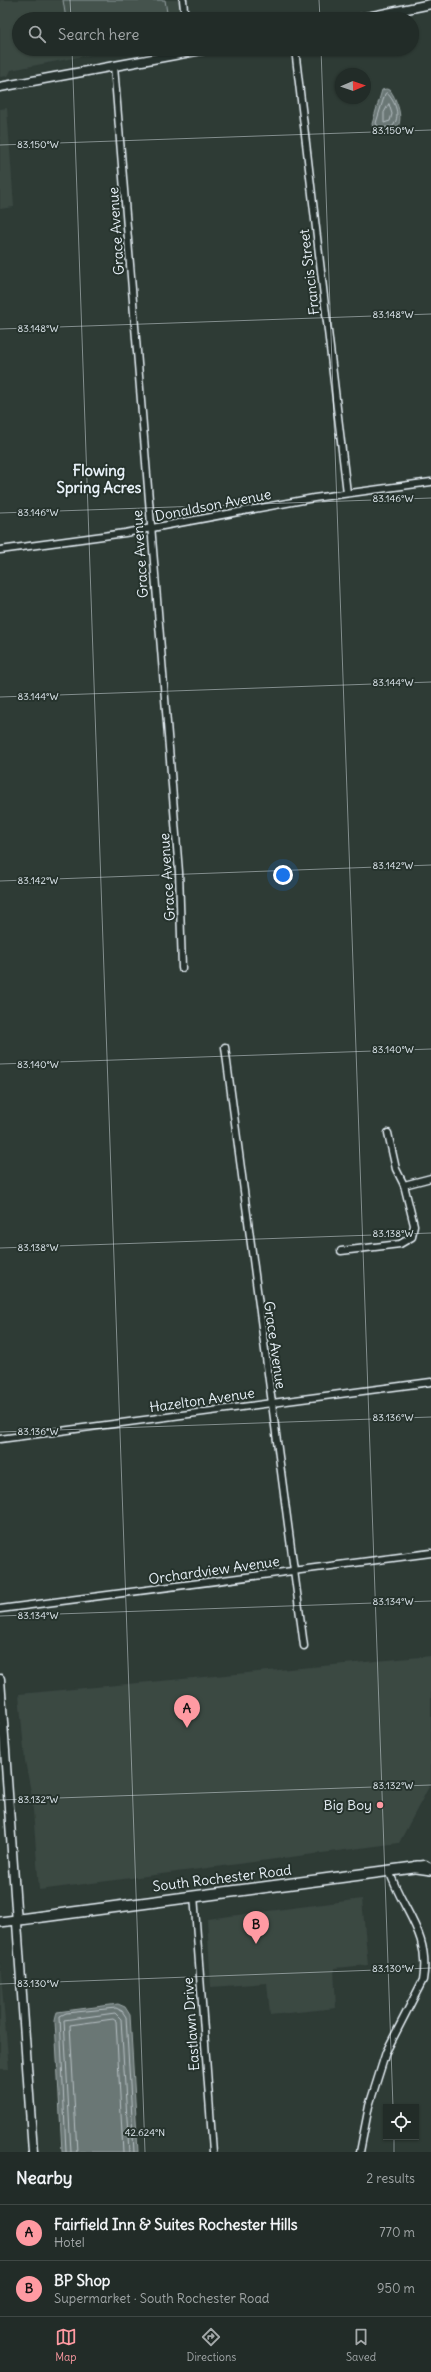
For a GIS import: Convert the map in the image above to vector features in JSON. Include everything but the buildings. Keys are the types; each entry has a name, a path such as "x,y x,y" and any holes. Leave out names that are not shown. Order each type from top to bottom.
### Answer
{"highway":[{"path":"417,1867 431,1869"}],"main road":[{"name":"South Rochester Road","path":"16,1920 194,1895 431,1865"},
{"path":"0,1922 16,1920"}],"street":[{"path":"183,0 184,12"},
{"path":"392,12 431,4"},
{"path":"0,87 164,56"},
{"name":"Francis Street","path":"296,56 347,493"},
{"name":"Grace Avenue","path":"114,66 150,529 179,872 182,968"},
{"name":"Donaldson Avenue","path":"0,550 150,529 347,493 431,482"},
{"name":"Grace Avenue","path":"225,1047 304,1646"},
{"path":"341,1250 400,1244 412,1237 414,1225 404,1186 393,1160 388,1133"},
{"path":"404,1186 431,1178"},
{"name":"Hazelton Avenue","path":"0,1439 431,1382"},
{"name":"Orchardview Avenue","path":"0,1609 431,1554"},
{"path":"0,1679 1,1717 33,2152"},
{"path":"360,2152 369,2106 386,2052 423,1980 427,1966 428,1953 422,1931 396,1890 389,1870"},
{"name":"Eastlawn Drive","path":"194,1895 213,2152"}],"shaded area":[{"path":"0,0 179,0 180,12 12,12 12,56 84,56 11,70 8,76 0,77"},
{"path":"63,0 165,0 167,12 65,12"},
{"path":"7,108 14,207 0,209 0,109"},
{"path":"431,1656 431,1783 399,1843 39,1890 32,1797 25,1761 19,1694"},
{"path":"362,1899 368,1965 334,1968 336,2008 270,2015 267,1983 211,1987 207,1919"},
{"path":"0,1963 9,2069 0,2069"}],"water":[{"path":"382,90 390,90 398,106 400,121 393,131 385,133 374,131 372,124"},
{"path":"118,2004 125,2007 130,2015 138,2152 62,2152 55,2021 57,2012"}],"place":[{"name":"Fairfield Inn & Suites Rochester Hills","path":"187,1728"},
{"name":"Big Boy","path":"380,1805"},
{"name":"BP Shop","path":"256,1944"}],"district":[{"name":"Flowing Spring Acres","path":"99,478"}]}
